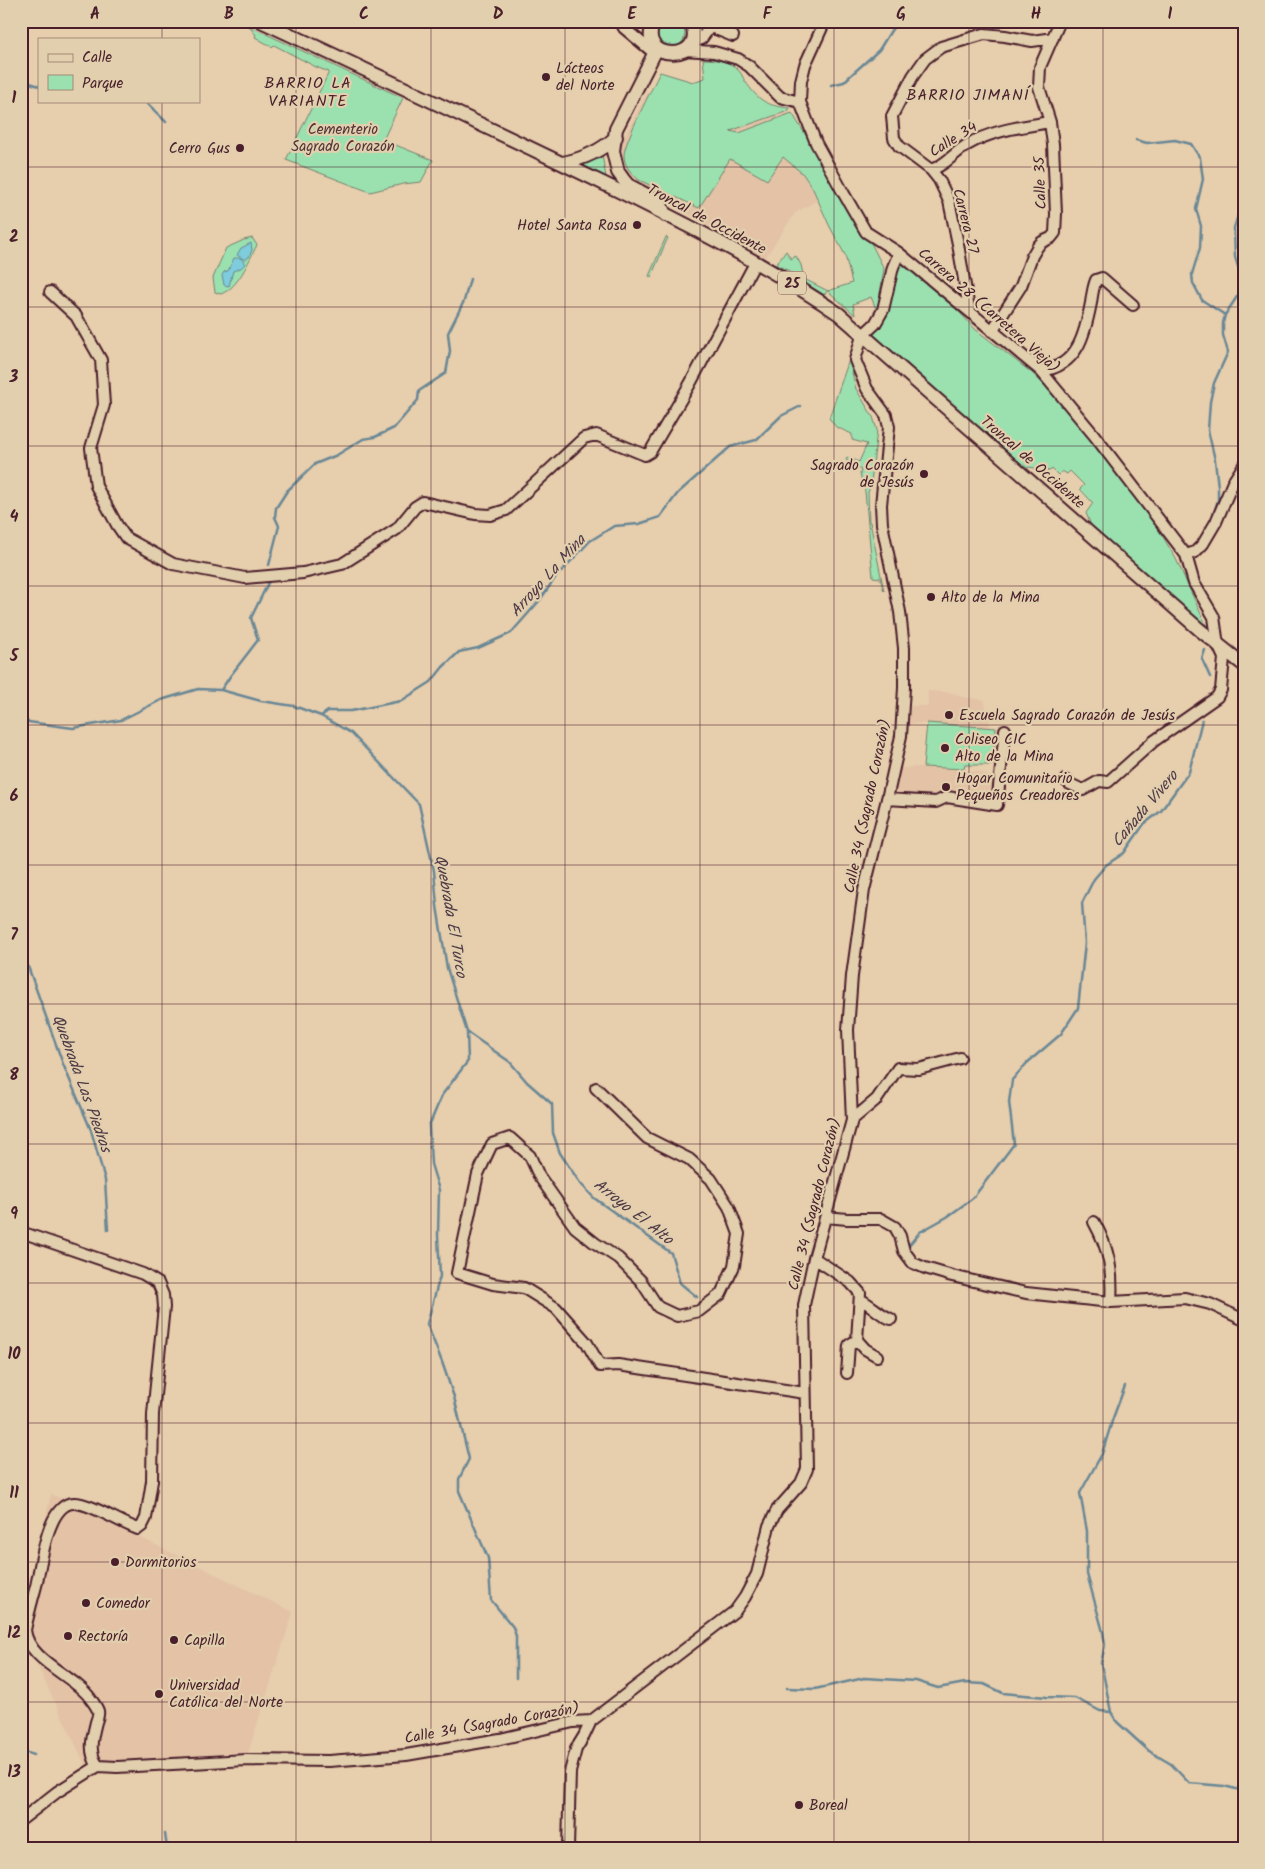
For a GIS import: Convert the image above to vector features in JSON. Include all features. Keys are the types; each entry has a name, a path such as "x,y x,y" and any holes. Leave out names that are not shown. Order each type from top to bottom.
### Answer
{"main road":[{"name":"Troncal de Occidente","path":"261,21 563,163 666,215 802,289 839,314 1218,645 1244,665"},
{"path":"655,21 651,33 658,51"},
{"path":"658,51 678,54 686,49 693,36 693,28 690,21"},
{"path":"658,51 616,129 614,159 623,179 628,185 660,202 666,215"},
{"path":"563,163 595,152 614,140"},
{"path":"614,140 610,150 610,172 619,192"}],"street":[{"path":"620,21 624,28 658,51"},
{"path":"686,49 714,52 738,59 749,66 780,97 800,102 801,81 805,65 825,21"},
{"name":"Calle 35","path":"992,331 1021,286 1032,256 1042,242 1055,233 1053,144 1050,122 1039,87 1040,67 1060,21"},
{"path":"686,49 702,38 712,24 733,36"},
{"name":"Carrera 27","path":"969,310 949,201 940,180 931,170 899,146 894,138 892,116 913,76 925,59 941,47 984,34 1032,41 1053,38"},
{"name":"Carrera 28 (Carretera Vieja)","path":"800,102 816,143 866,232 899,253 1041,371 1094,435 1186,555 1194,584 1214,617 1218,645 1224,658 1221,690 1217,697 1154,742 1108,782 1099,781 1083,790 1065,780"},
{"name":"Calle 34","path":"931,170 940,167 966,146 990,134 1050,122"},
{"path":"862,336 875,324 883,310 893,267 899,253"},
{"path":"50,292 76,316 101,360 104,405 91,448 96,486 117,525 126,538 174,564 246,578 303,573 342,564 397,529 415,507 422,502 475,514 490,515 506,510 584,438 596,435 645,455 650,452 690,384 755,263"},
{"path":"1041,371 1051,370 1070,358 1085,332 1096,280 1102,278 1134,305"},
{"name":"Calle 34 (Sagrado Corazón)","path":"98,1766 117,1768 247,1760 329,1761 406,1755 500,1739 573,1722 590,1721 717,1626 735,1611 745,1597 757,1574 770,1526 777,1510 801,1483 807,1469 804,1305 814,1258 852,1120 848,1030 852,976 864,890 901,736 905,664 900,612 882,524 881,505 889,428 886,415 867,389 855,360 862,336"},
{"path":"1186,555 1194,552 1203,544 1233,482 1244,465"},
{"path":"887,799 936,802 947,797 997,805 1005,730"},
{"path":"852,1120 877,1099 898,1068 919,1069 960,1058"},
{"path":"596,1088 647,1138 689,1160 711,1179 729,1207 739,1234 734,1266 721,1294 699,1310 677,1316 658,1307 641,1281 618,1258 575,1227 539,1176 530,1156 510,1138 492,1144 478,1174 457,1273 493,1284 524,1288 556,1308 587,1343 600,1366 618,1365 805,1393"},
{"path":"826,1217 847,1220 881,1218 894,1227 900,1236 904,1251 913,1263 925,1268 1026,1293 1111,1302 1185,1298 1210,1304 1244,1320"},
{"path":"1094,1222 1106,1244 1110,1260 1111,1302"},
{"path":"21,1232 143,1274 158,1283 163,1295 164,1307 153,1414 152,1481 146,1518 138,1529 88,1506 73,1503 61,1508 52,1522 46,1539 25,1630 25,1635 32,1649 89,1696 96,1707 98,1716 92,1737 92,1753 98,1766 57,1792 21,1820"},
{"path":"814,1258 850,1282 860,1293 857,1340 865,1349 877,1356"},
{"path":"861,1300 885,1317 891,1319"},
{"path":"846,1372 849,1345 857,1340"},
{"path":"568,1848 570,1772 576,1749 590,1721"}],"shaded area":[{"path":"647,92 728,131 788,111 834,191 795,213 766,259 635,183 628,177 617,151"},
{"name":"Escuela Sagrado Corazón de Jesús","path":"928,691 953,693 962,697 984,700 991,728 927,723 908,724 911,706 928,706"},
{"name":"Hogar Comunitario Pequeños Creadores","path":"923,767 982,772 999,782 995,798 988,800 944,793 929,798 893,793 899,768"},
{"name":"Universidad Católica del Norte","path":"51,1494 293,1612 247,1756 88,1770 21,1632"}],"green space":[{"path":"671,20 681,24 685,34 681,44 671,48 661,44 657,34 661,24"},
{"name":"Cementerio Sagrado Corazón","path":"249,26 403,98 383,140 433,160 421,182 403,184 370,192 286,160 329,72 274,45 272,47 255,37 256,35"},
{"path":"703,59 718,60 732,65 763,101 775,106 790,108 788,111 730,131 739,133 792,113 866,233 884,269 877,311 871,297 853,304 855,315 828,291 852,283 845,255 813,189 803,174 783,157 767,180 730,159 699,208 639,180 628,169 624,159 625,148 660,72 693,82 705,78"},
{"path":"602,155 606,177 583,165"},
{"path":"666,237 668,238 651,277 649,276"},
{"path":"252,238 257,245 238,280 227,291 221,294 215,292 213,278 226,248"},
{"path":"786,251 791,259 796,256 801,265 804,279 828,291 821,297 790,271 776,265"},
{"path":"902,264 948,300 975,329 1032,373 1063,404 1100,449 1156,525 1176,559 1210,634 1093,530 1086,513 1093,503 1080,489 1084,485 1070,471 1067,474 1062,471 1058,475 1052,469 1050,471 1029,467 1025,470 902,359 867,331 876,324 895,267"},
{"path":"849,360 856,389 873,417 877,430 871,483 868,493 869,522 884,591 880,578 873,577 865,491 860,474 861,470 846,460 847,457 859,462 867,444 852,440 852,434 836,427 829,418"},
{"name":"Coliseo CIC Alto de la Mina","path":"927,723 996,728 992,765 965,765 964,769 923,767"}],"water":[{"path":"251,243 252,250 249,257 245,260 237,255 241,248"},
{"path":"234,258 241,258 245,264 233,271 229,286 224,285 222,275 228,271"}],"waterway":[{"path":"831,85 844,82 879,50 892,29 901,21"},
{"path":"21,80 38,86"},
{"path":"146,102 166,122"},
{"path":"1136,140 1147,143 1175,140 1191,144 1200,158 1203,179 1196,209 1201,226 1200,248 1192,274 1193,283 1202,300 1225,315"},
{"path":"1212,519 1218,500 1218,487 1215,460 1208,430 1210,402 1214,383 1228,352 1223,335 1225,315 1244,286 1235,257 1234,228 1244,196"},
{"path":"269,565 279,526 275,517 276,508 287,491 315,464 337,455 363,439 375,437 394,428 418,400 419,391 446,373 450,351 448,333 464,301 470,279"},
{"name":"Arroyo La Mina","path":"321,716 328,711 351,711 401,701 431,682 459,652 478,648 511,633 540,600 555,578 590,541 614,526 639,524 660,517 678,493 730,447 756,440 781,416 801,406"},
{"path":"221,690 258,640 251,618 269,581"},
{"path":"1205,650 1202,659 1210,677"},
{"name":"Quebrada El Turco","path":"21,721 73,728 121,720 161,700 198,689 221,690 261,701 294,706 321,716 351,733 419,804 434,871 437,906 447,968 467,1032 468,1061 442,1095 429,1126 431,1164 439,1190 438,1235 440,1276 427,1324 454,1397 469,1459 459,1479 459,1491 488,1558 491,1600 513,1627 516,1636 516,1678"},
{"name":"Cañada Vivero","path":"909,1245 920,1232 947,1217 973,1198 1014,1144 1009,1102 1012,1080 1027,1063 1061,1034 1078,1008 1085,943 1082,903 1094,879 1106,865 1124,853 1144,824 1161,811 1189,772 1202,720"},
{"name":"Quebrada Las Piedras","path":"21,947 63,1064 91,1130 105,1180 108,1230"},
{"name":"Arroyo El Alto","path":"467,1032 510,1062 527,1082 552,1104 553,1133 560,1153 580,1183 594,1198 671,1253 680,1283 697,1297"},
{"path":"1125,1386 1102,1454 1080,1493 1087,1531 1087,1574 1103,1632 1105,1645 1101,1663 1111,1712 1117,1722 1149,1751 1171,1764 1189,1783 1224,1786 1244,1791"},
{"path":"787,1688 815,1689 864,1678 916,1681 938,1688 965,1683 984,1684 1003,1693 1075,1698 1100,1711 1111,1712"},
{"path":"21,1751 34,1755"},
{"path":"165,1834 167,1848"}],"place":[{"name":"Lácteos del Norte","path":"546,77"},
{"name":"Cerro Gus","path":"240,148"},
{"name":"Hotel Santa Rosa","path":"637,225"},
{"name":"Sagrado Corazón de Jesús","path":"924,474"},
{"name":"Alto de la Mina","path":"931,597"},
{"name":"Escuela Sagrado Corazón de Jesús","path":"949,715"},
{"name":"Coliseo CIC Alto de la Mina","path":"945,748"},
{"name":"Hogar Comunitario Pequeños Creadores","path":"946,787"},
{"name":"Dormitorios","path":"115,1562"},
{"name":"Comedor","path":"86,1603"},
{"name":"Rectoría","path":"68,1636"},
{"name":"Capilla","path":"174,1640"},
{"name":"Universidad Católica del Norte","path":"159,1694"},
{"name":"Boreal","path":"799,1805"}],"district":[{"name":"BARRIO LA VARIANTE","path":"308,91"},
{"name":"BARRIO JIMANÍ","path":"968,94"}]}
